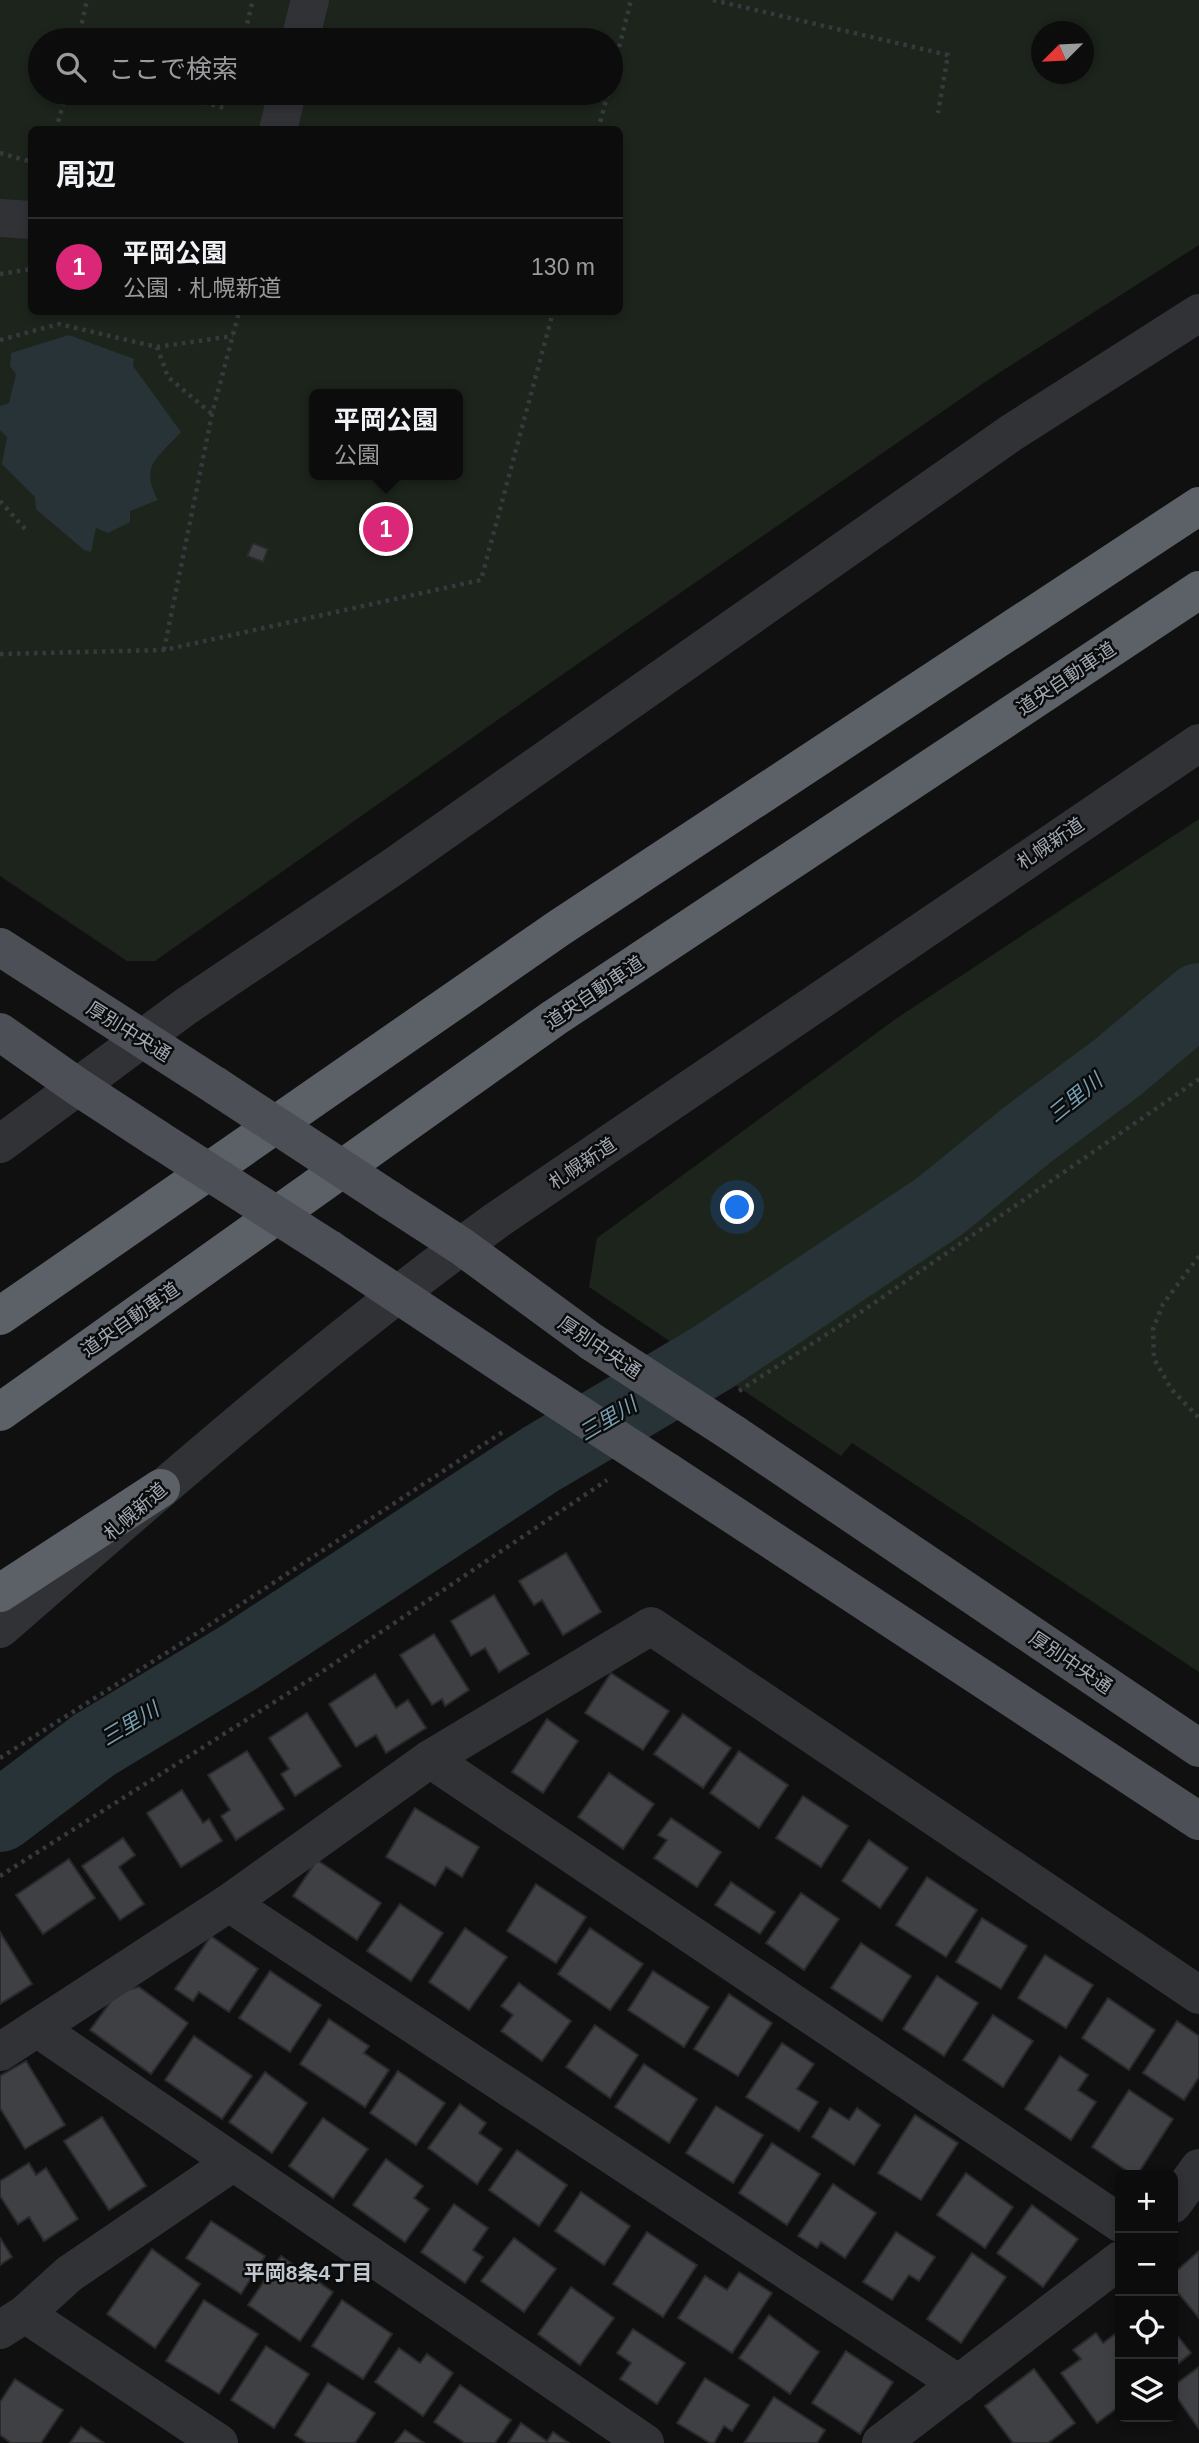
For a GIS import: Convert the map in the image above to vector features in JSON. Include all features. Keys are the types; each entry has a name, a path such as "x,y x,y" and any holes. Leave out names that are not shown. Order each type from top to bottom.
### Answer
{"highway":[{"path":"0,1316 559,928 1199,506"},
{"name":"道央自動車道","path":"0,1412 554,1018 1199,590"},
{"path":"0,1593 161,1488"}],"main road":[{"name":"厚別中央通","path":"0,947 461,1246 592,1342 734,1434 1199,1748"},
{"path":"0,1032 78,1087 397,1293 1199,1821"}],"street":[{"path":"303,28 310,0"},
{"path":"279,126 284,105"},
{"path":"0,218 28,220"},
{"path":"0,1144 185,1007 405,859 1011,433 1199,313"},
{"name":"札幌新道","path":"0,1629 161,1488 397,1293 461,1246 1199,743"},
{"path":"0,2052 229,1903 430,1759 651,1626 1199,1994"},
{"path":"430,1759 1115,2220"},
{"path":"229,1903 959,2384"},
{"path":"37,2028 645,2443"},
{"path":"219,2443 12,2322 69,2274 232,2162"},
{"path":"1178,2197 1199,2168"},
{"path":"881,2443 1115,2264"}],"path":[{"path":"81,28 87,0"},
{"path":"246,28 254,0"},
{"path":"623,32 631,0"},
{"path":"713,0 948,55 938,113"},
{"path":"57,126 63,105"},
{"path":"599,126 605,105"},
{"path":"0,153 28,161"},
{"path":"0,274 28,270"},
{"path":"164,650 212,414 238,315"},
{"path":"0,654 164,650 481,580 552,315"},
{"path":"0,340 60,324 156,347 233,337"},
{"path":"156,347 168,377 212,414"},
{"path":"0,501 25,529"},
{"path":"733,1395 864,1310 1199,1079"},
{"path":"1199,1256 1163,1304 1153,1329 1154,1359 1172,1390 1199,1418"},
{"path":"0,1758 182,1643 504,1431"},
{"path":"0,1876 317,1675 608,1480"}],"shaded area":[{"path":"0,0 1199,0 1199,245 988,380 155,961 127,961 0,876"},
{"path":"69,335 134,359 133,366 181,432 159,456 151,470 150,478 158,500 130,511 130,522 108,533 96,528 91,552 84,550 36,509 35,497 2,464 7,437 0,430 0,406 9,403 16,374 10,366 11,353"},
{"path":"1199,819 1199,1672 852,1443 841,1456 589,1287 597,1238 897,1018"}],"building":[{"path":"253,543 268,549 263,562 247,556"},
{"path":"566,1553 601,1612 563,1635 542,1600 534,1605 519,1581"},
{"path":"494,1595 529,1654 499,1672 485,1648 471,1656 451,1621"},
{"path":"434,1634 469,1690 445,1706 442,1699 432,1705 400,1655"},
{"path":"611,1673 669,1711 643,1750 585,1713"},
{"path":"375,1674 396,1708 408,1700 426,1728 386,1753 376,1735 356,1747 329,1704"},
{"path":"307,1713 341,1766 295,1796 281,1774 289,1769 269,1738"},
{"path":"683,1714 731,1748 703,1788 654,1754"},
{"path":"547,1719 578,1741 543,1793 512,1772"},
{"path":"247,1751 284,1809 236,1840 221,1816 230,1810 208,1775"},
{"path":"739,1751 788,1785 759,1828 710,1793"},
{"path":"609,1773 654,1804 623,1849 578,1817"},
{"path":"182,1790 203,1823 209,1819 222,1841 181,1867 147,1813"},
{"path":"803,1796 848,1826 821,1867 776,1838"},
{"path":"415,1808 479,1847 462,1877 446,1867 435,1886 386,1857"},
{"path":"671,1818 721,1852 697,1887 654,1858 667,1840 658,1835"},
{"path":"123,1838 135,1855 119,1867 144,1904 120,1920 82,1866"},
{"path":"869,1840 908,1868 880,1908 842,1881"},
{"path":"69,1859 95,1898 43,1934 16,1895"},
{"path":"317,1860 381,1903 357,1940 293,1896"},
{"path":"927,1877 977,1910 946,1957 896,1925"},
{"path":"731,1882 775,1912 760,1934 715,1905"},
{"path":"536,1884 586,1917 556,1963 507,1931"},
{"path":"801,1893 839,1919 804,1970 766,1943"},
{"path":"400,1904 443,1933 411,1981 367,1951"},
{"path":"982,1918 1027,1946 1001,1989 956,1962"},
{"path":"465,1928 507,1957 469,2010 429,1982"},
{"path":"590,1928 643,1964 610,2010 558,1974"},
{"path":"0,1932 32,1984 0,2004"},
{"path":"211,1936 258,1969 229,2012 199,1992 193,2001 175,1989"},
{"path":"861,1943 911,1976 882,2021 831,1988"},
{"path":"1045,1955 1093,1985 1066,2028 1018,1998"},
{"path":"270,1971 321,2005 290,2052 239,2018"},
{"path":"653,1971 709,2007 684,2047 628,2010"},
{"path":"937,1976 978,2003 944,2056 903,2029"},
{"path":"519,1983 571,2021 542,2061 501,2031 513,2015 501,2006"},
{"path":"139,1987 188,2023 151,2074 90,2030 118,1992"},
{"path":"729,1994 772,2023 738,2076 694,2049"},
{"path":"1108,1998 1155,2030 1129,2070 1082,2038"},
{"path":"993,2015 1033,2041 1003,2087 963,2060"},
{"path":"329,2019 369,2046 364,2053 389,2070 365,2107 300,2064"},
{"path":"1177,2021 1199,2036 1199,2077 1184,2100 1143,2073"},
{"path":"595,2025 638,2055 610,2098 566,2067"},
{"path":"194,2036 252,2076 222,2119 165,2080"},
{"path":"782,2043 814,2064 797,2089 818,2102 799,2131 746,2097"},
{"path":"1060,2056 1088,2075 1078,2090 1096,2102 1071,2140 1025,2109"},
{"path":"26,2061 65,2125 25,2149 0,2108 0,2076"},
{"path":"644,2064 697,2099 669,2143 615,2107"},
{"path":"398,2071 445,2103 416,2145 370,2113"},
{"path":"265,2072 307,2103 272,2153 229,2122"},
{"path":"1129,2090 1173,2119 1140,2170 1126,2170 1092,2147"},
{"path":"460,2104 486,2123 479,2133 502,2149 477,2184 428,2148"},
{"path":"716,2106 763,2135 733,2183 686,2153"},
{"path":"830,2108 849,2120 857,2108 880,2125 854,2165 812,2137"},
{"path":"915,2115 958,2143 921,2200 878,2173"},
{"path":"102,2117 146,2186 109,2210 64,2141"},
{"path":"323,2118 368,2149 333,2198 289,2166"},
{"path":"772,2143 820,2174 787,2225 739,2193"},
{"path":"517,2150 567,2185 539,2226 489,2190"},
{"path":"386,2159 423,2186 414,2198 429,2209 405,2242 353,2205"},
{"path":"29,2163 36,2175 46,2168 78,2219 44,2241 29,2217 18,2224 0,2196 0,2181"},
{"path":"966,2173 1013,2207 985,2248 937,2215"},
{"path":"833,2184 876,2213 845,2258 821,2242 817,2248 798,2236"},
{"path":"581,2192 630,2226 604,2265 555,2231"},
{"path":"454,2204 488,2228 473,2250 483,2257 465,2283 421,2252"},
{"path":"1032,2205 1078,2239 1043,2287 997,2253"},
{"path":"211,2221 265,2256 241,2294 186,2258"},
{"path":"647,2232 697,2265 663,2317 613,2284"},
{"path":"896,2232 935,2257 919,2281 909,2275 892,2300 863,2282"},
{"path":"0,2238 12,2257 0,2265"},
{"path":"514,2238 556,2269 524,2312 481,2281"},
{"path":"152,2249 200,2284 155,2348 107,2314"},
{"path":"1199,2251 1199,2318 1178,2293 1178,2270"},
{"path":"972,2253 1006,2277 961,2343 927,2319"},
{"path":"281,2256 333,2292 300,2341 248,2305"},
{"path":"739,2272 772,2293 732,2353 678,2318 705,2276 727,2290"},
{"path":"571,2287 614,2318 580,2365 538,2334"},
{"path":"204,2300 258,2334 219,2394 166,2361"},
{"path":"342,2300 392,2334 363,2379 312,2346"},
{"path":"769,2315 819,2352 790,2394 739,2358"},
{"path":"633,2329 685,2363 657,2404 620,2379 631,2363 617,2353"},
{"path":"1096,2333 1103,2343 1115,2334 1115,2410 1097,2423 1061,2373 1081,2359 1073,2350"},
{"path":"1178,2336 1191,2353 1178,2364"},
{"path":"266,2346 309,2374 274,2428 231,2400"},
{"path":"399,2348 420,2363 427,2354 453,2373 423,2416 375,2382"},
{"path":"846,2351 893,2382 860,2434 812,2403"},
{"path":"1199,2367 1199,2429 1178,2399 1178,2382"},
{"path":"1034,2369 1075,2423 1048,2443 1013,2443 985,2406"},
{"path":"705,2378 749,2405 732,2431 724,2426 714,2443 677,2423"},
{"path":"15,2379 63,2410 41,2443 11,2443 0,2435 0,2402"},
{"path":"328,2383 375,2413 355,2443 307,2443 295,2435"},
{"path":"460,2385 511,2420 495,2443 465,2443 434,2422"},
{"path":"774,2397 825,2430 817,2443 744,2443"},
{"path":"521,2423 547,2441 553,2432 569,2443 508,2443"},
{"path":"81,2427 104,2443 70,2443"},
{"path":"405,2430 424,2443 395,2443"}],"waterway":[{"name":"三里川","path":"0,1816 94,1745 241,1656 541,1459 712,1358 940,1206 1027,1135 1118,1067 1199,999"}],"place":[{"name":"平岡公園","path":"386,529"}],"district":[{"name":"平岡8条4丁目","path":"308,2273"}]}
